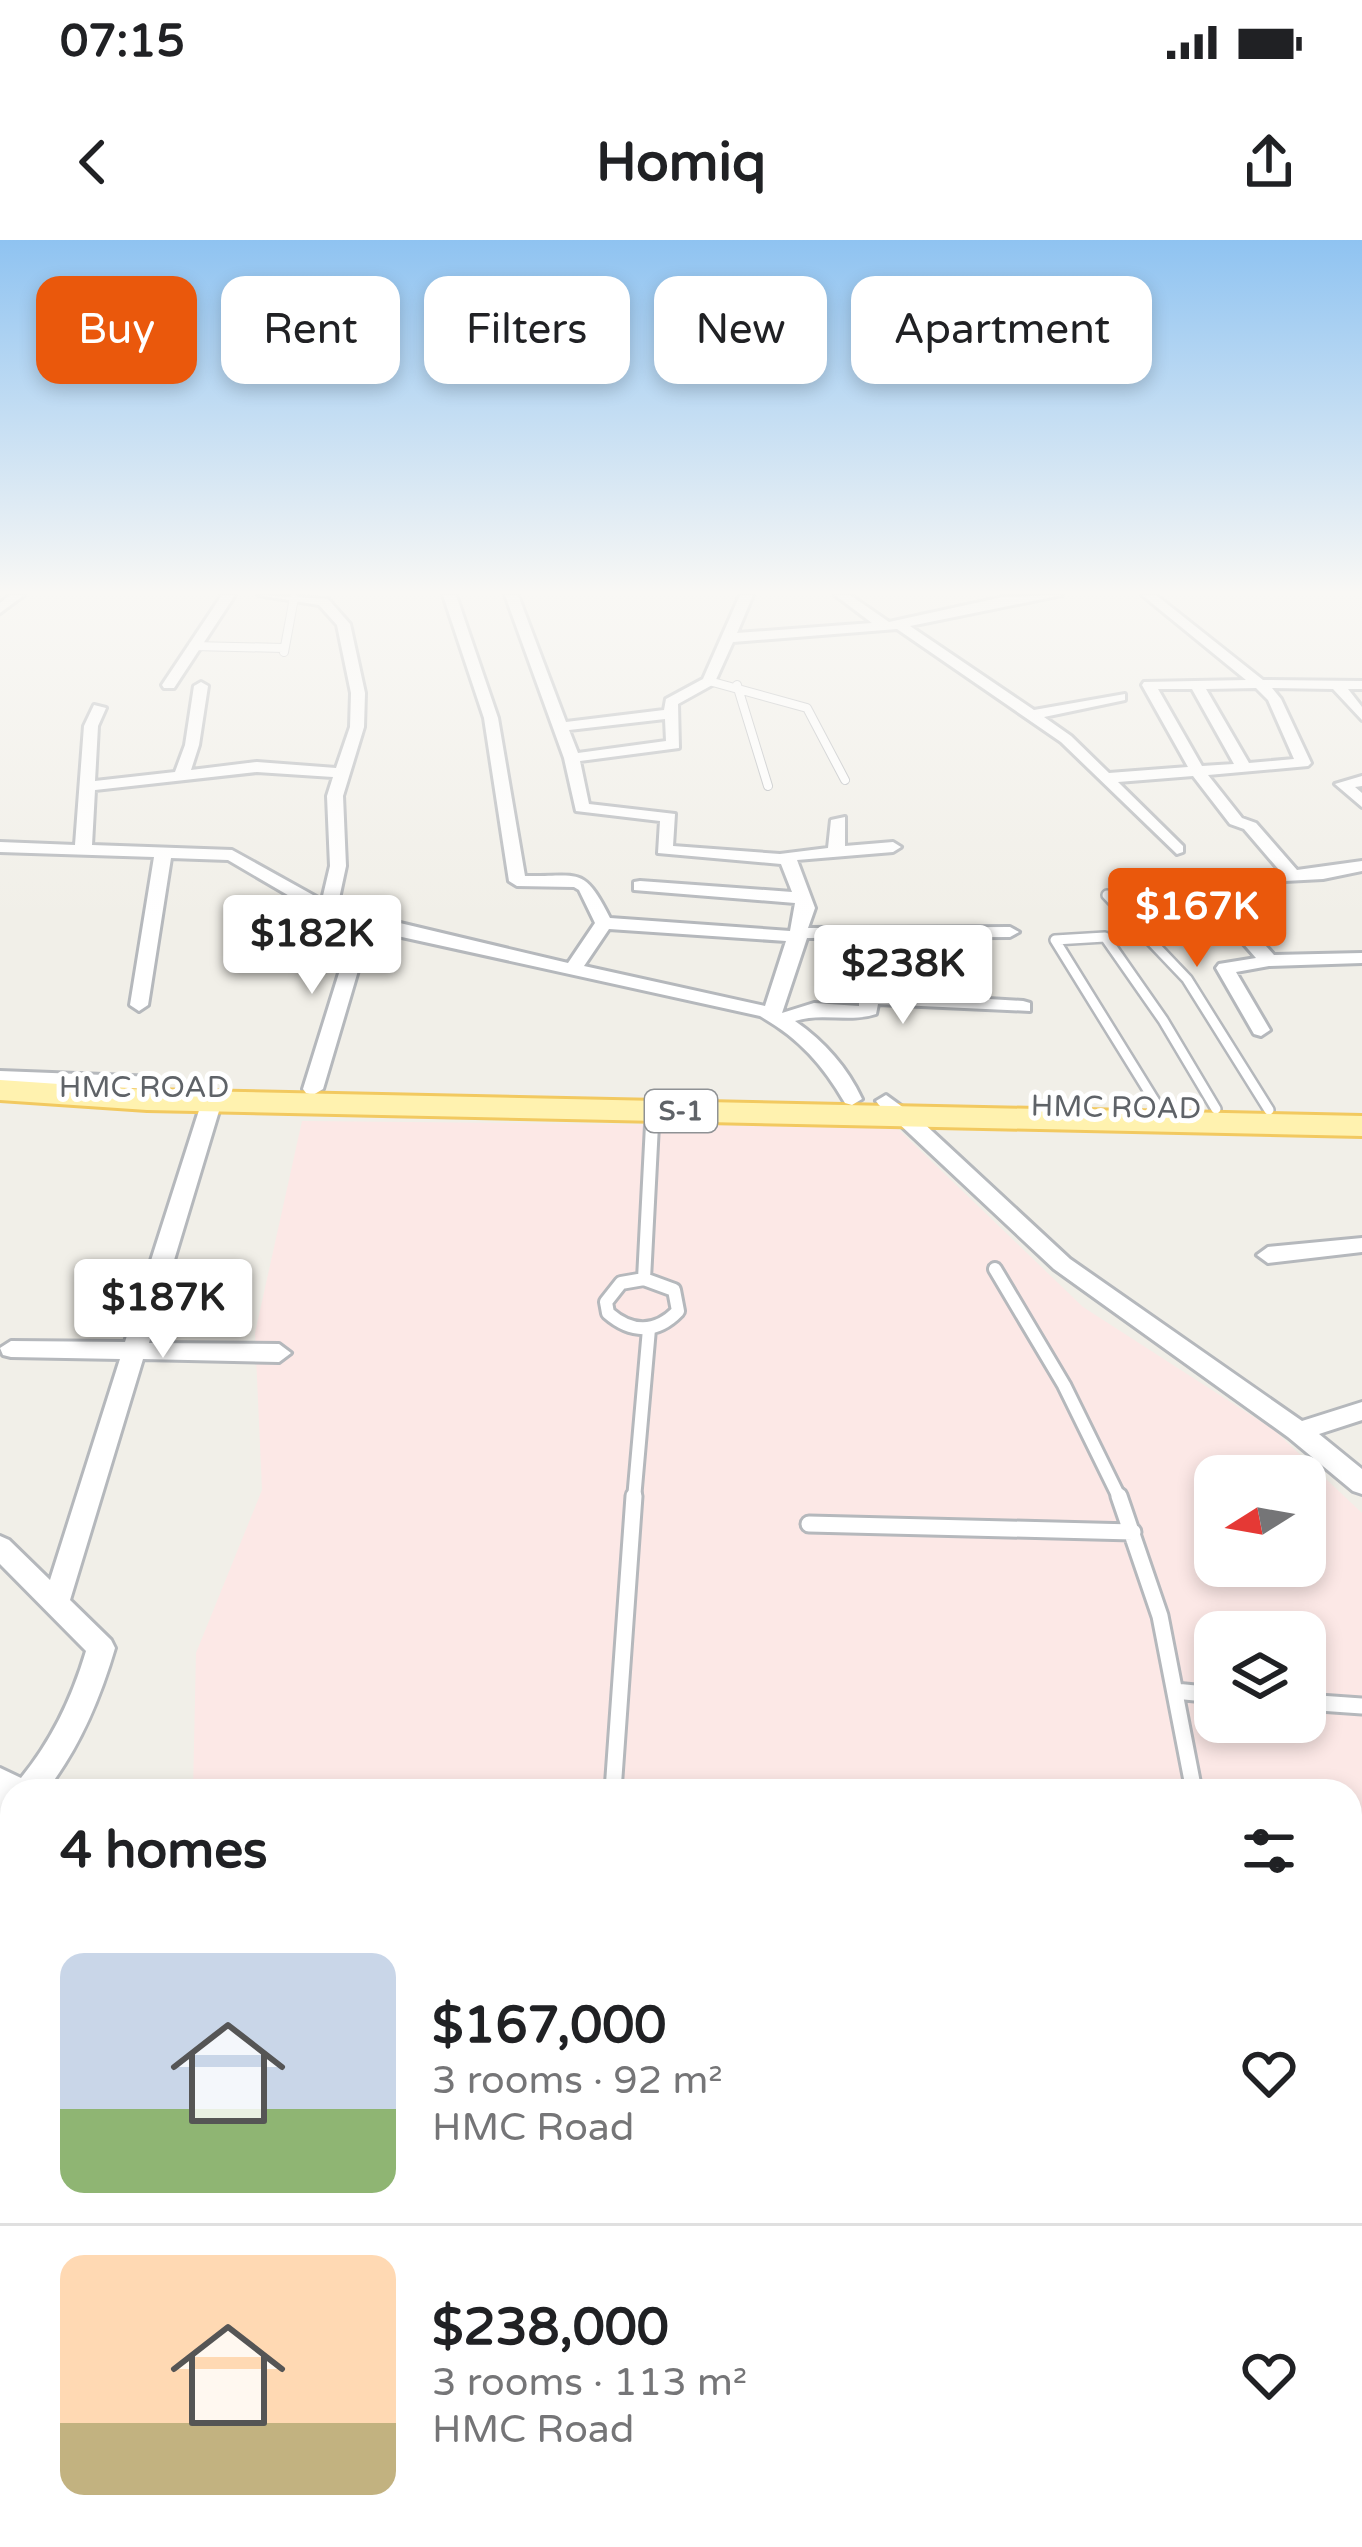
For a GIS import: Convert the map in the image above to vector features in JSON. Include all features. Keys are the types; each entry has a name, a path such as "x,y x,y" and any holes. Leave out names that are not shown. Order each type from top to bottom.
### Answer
{"main road":[{"name":"HMC ROAD","path":"0,1092 314,1089 1362,1126"},
{"name":"HMC ROAD","path":"152,1092 212,1101 852,1100 895,1109 1362,1112"}],"street":[{"path":"181,777 198,703"},
{"path":"328,910 338,866 335,796 357,728 358,703"},
{"path":"486,703 517,880 577,882 586,887 604,922"},
{"path":"552,703 586,812 669,817 664,850 786,860 795,853 893,847"},
{"path":"572,758 674,746 673,703"},
{"path":"1015,703 1107,778 1178,849"},
{"path":"1033,715 1093,703"},
{"path":"1159,703 1198,772 1235,821 1250,826 1293,876"},
{"path":"1207,703 1244,768"},
{"path":"1107,778 1304,760 1276,703"},
{"path":"83,852 91,786 91,726 99,708"},
{"path":"561,727 671,714"},
{"path":"91,786 257,767 341,773"},
{"path":"1362,781 1343,784 1362,802"},
{"path":"836,850 839,820"},
{"path":"0,847 232,855 328,910 364,922 776,1017 820,1050 844,1080 852,1100"},
{"path":"140,1005 163,854"},
{"path":"776,1017 806,908 786,860"},
{"path":"1173,882 1293,876 1362,866"},
{"path":"1197,880 1269,961"},
{"path":"640,886 801,898"},
{"path":"314,1089 364,922"},
{"path":"604,922 800,935 1010,932"},
{"path":"574,968 604,922"},
{"path":"1261,1030 1225,968 1269,961 1362,958"},
{"path":"776,1017 814,1009 864,1012 869,1010 868,998 1023,1006"},
{"path":"0,1077 152,1092"},
{"path":"56,1603 212,1101"},
{"path":"895,1109 1052,1257 1300,1431 1362,1484"},
{"path":"1268,1255 1362,1245"},
{"path":"10,1349 279,1353"},
{"path":"1300,1431 1362,1411"},
{"path":"0,1547 101,1648 91,1686 38,1779"}],"lane":[{"path":"741,703 769,786"},
{"path":"786,703 811,711 845,780"},
{"path":"1107,895 1187,980 1269,1110"},
{"path":"1160,1108 1055,940 1105,937 1216,1109"},
{"path":"644,1279 654,1103"},
{"path":"995,1269 1049,1354 1132,1532 1154,1592 1192,1779"},
{"path":"644,1279 664,1282 679,1300 671,1321 650,1329 616,1322 606,1302 621,1283 644,1279"},
{"path":"614,1779 617,1684 650,1329"},
{"path":"809,1523 1132,1532"},
{"path":"1174,1691 1194,1693"},
{"path":"1326,1703 1362,1706"}],"shaded area":[{"path":"302,1121 896,1127 1083,1307 1274,1430 1301,1455 1194,1455 1194,1587 1326,1587 1326,1479 1362,1513 1362,1779 193,1779 196,1653 262,1490 255,1333"}]}
